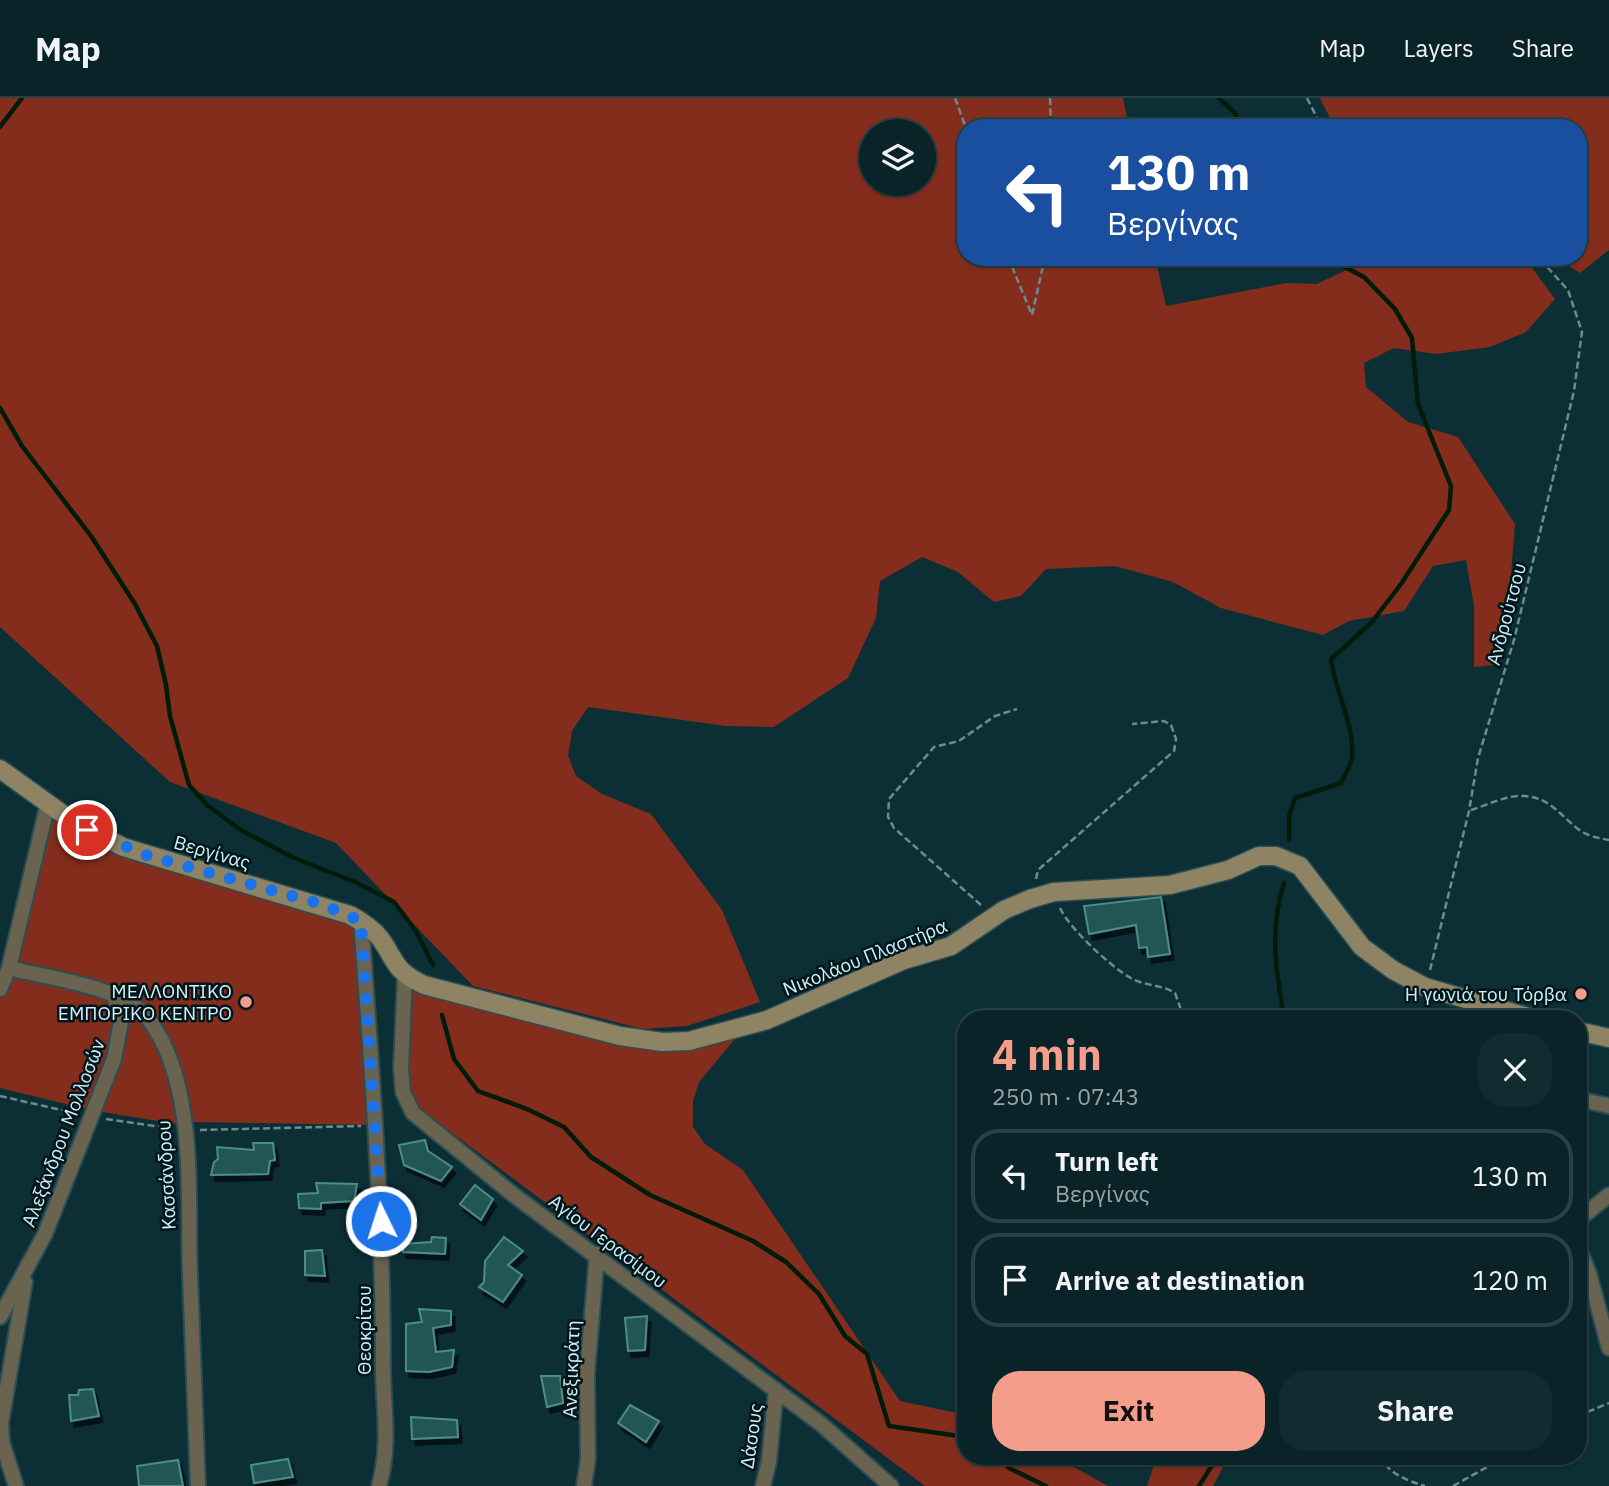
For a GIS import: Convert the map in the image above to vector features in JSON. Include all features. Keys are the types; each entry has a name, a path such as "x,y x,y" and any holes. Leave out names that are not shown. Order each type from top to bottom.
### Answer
{"street":[{"name":"Βεργίνας","path":"0,769 87,830 123,847 321,904 361,921 380,938 389,958 405,975"},
{"path":"0,989 9,968 48,803"},
{"name":"Νικολάου Πλαστήρα","path":"405,975 435,990 620,1036 662,1042 689,1041 767,1020 904,960 951,946 993,918 1030,899 1054,892 1170,885 1228,870 1259,856 1276,856 1300,866 1362,947 1393,970 1426,987 1504,1010"},
{"name":"Θεοκρίτου","path":"361,921 382,1254 382,1406 388,1445 379,1486"},
{"name":"Κασσάνδρου","path":"9,968 114,994 146,1016 167,1055 181,1101 186,1163 198,1486"},
{"name":"Αγίου Γερασίμου","path":"405,975 401,1068 403,1092 408,1107 515,1196 597,1254 694,1331 776,1390 891,1486"},
{"name":"Αλεξάνδρου Μολλοσών","path":"0,1317 26,1273 63,1191 118,1047 121,1022 114,994"},
{"path":"1587,1033 1609,1038"},
{"path":"1587,1101 1609,1106"},
{"path":"1587,1213 1609,1195"},
{"name":"Ανεξικράτη","path":"584,1486 588,1459 587,1374 597,1254"},
{"path":"1587,1268 1609,1348"},
{"path":"16,1486 2,1442 1,1423 26,1273"},
{"name":"Δάσους","path":"763,1486 771,1451 776,1390"}],"path":[{"path":"955,98 963,119"},
{"path":"1050,98 1051,119"},
{"path":"1307,98 1318,119"},
{"path":"1011,266 1032,315 1043,266"},
{"name":"Ανδρούτσου","path":"1426,987 1469,811 1478,758 1514,640 1574,391 1582,332 1568,290 1546,266"},
{"path":"993,918 954,879 894,828 888,817 889,799 934,747 959,741 995,716 1017,709"},
{"path":"1030,899 1038,870 1174,751 1176,739 1171,725 1164,722 1132,724"},
{"path":"1469,811 1522,795 1537,798 1552,805 1578,829 1592,837 1609,840"},
{"path":"1054,892 1061,912 1075,929 1129,978 1175,993 1181,1010"},
{"path":"1587,1413 1609,1404"},
{"path":"1384,1465 1403,1480 1425,1486"},
{"path":"1453,1486 1491,1465"}],"shaded area":[{"path":"0,98 1123,98 1127,119 957,119 957,266 1157,266 1166,306 1287,283 1317,284 1355,266 1531,266 1555,299 1526,332 1490,347 1436,354 1394,348 1364,363 1366,387 1408,422 1458,437 1515,524 1511,574 1493,665 1474,667 1474,606 1466,560 1433,566 1404,611 1349,621 1323,635 1221,608 1173,582 1115,566 1046,569 1021,596 994,602 958,572 922,557 880,581 876,618 848,678 774,727 726,726 588,707 572,731 568,756 576,776 602,794 651,814 722,910 760,1002 687,1026 643,1029 473,986 336,843 170,782 0,627"},
{"path":"1320,98 1609,98 1609,250 1580,273 1569,266 1587,266 1587,119 1330,118"},
{"path":"48,803 75,827 361,921 375,1125 189,1122 173,1070 182,1125 91,1110 0,1088 0,988 10,962"},
{"path":"412,989 507,1015 688,1047 735,1039 699,1082 693,1101 693,1127 705,1144 743,1170 900,1401 957,1413 957,1465 1070,1465 1108,1486 925,1486 420,1109 407,1083 406,1035"},
{"path":"1154,1465 1224,1465 1213,1486 1147,1486"}],"building":[{"path":"1161,897 1170,954 1148,957 1147,947 1139,948 1136,925 1089,934 1084,906"},
{"path":"425,1140 428,1151 452,1167 441,1181 404,1165 399,1145"},
{"path":"253,1143 273,1143 275,1160 270,1161 268,1174 211,1175 214,1162 218,1159 217,1147 254,1150"},
{"path":"316,1183 357,1184 354,1201 321,1203 321,1209 299,1208 298,1194 318,1193"},
{"path":"475,1185 493,1199 481,1220 460,1204"},
{"path":"432,1237 446,1238 445,1254 403,1252 403,1244 431,1242"},
{"path":"504,1237 523,1251 508,1265 522,1275 503,1302 479,1287 484,1282 485,1261"},
{"path":"322,1250 325,1276 305,1275 305,1251"},
{"path":"419,1309 451,1311 451,1325 433,1328 436,1352 454,1350 452,1367 429,1372 406,1371 406,1324 422,1322"},
{"path":"647,1316 645,1350 628,1351 625,1318"},
{"path":"541,1376 560,1376 563,1403 547,1407"},
{"path":"93,1389 99,1416 71,1421 69,1395 78,1395 79,1390"},
{"path":"630,1405 659,1421 646,1442 618,1423"},
{"path":"411,1417 457,1420 458,1437 412,1439"},
{"path":"288,1459 293,1477 254,1483 251,1465"},
{"path":"178,1460 183,1486 139,1486 137,1466"}],"waterway":[{"path":"0,127 22,98"},
{"path":"1219,98 1235,113 1237,119"},
{"path":"1289,840 1289,816 1295,798 1341,783 1351,761 1351,733 1331,659 1372,622 1401,584 1449,510 1451,486 1418,404 1412,338 1395,309 1364,277 1343,266"},
{"path":"0,408 22,446 91,536 135,604 157,646 170,716 189,785 207,805 241,830 292,857 355,882 394,902 416,931 433,965"},
{"path":"1283,1010 1275,933 1284,883"},
{"path":"442,1015 454,1059 478,1091 527,1109 564,1127 591,1157 650,1195 753,1241 786,1262 819,1294 845,1336 867,1354 889,1426 957,1436"},
{"path":"1006,1465 1046,1486"},
{"path":"1199,1486 1212,1465"}],"place":[{"name":"Η γωνιά του Τόρβα","path":"1581,994"},
{"name":"ΜΕΛΛΟΝΤΙΚΟ ΕΜΠΟΡΙΚΟ ΚΕΝΤΡΟ","path":"246,1002"}],"route":[{"path":"87,830 146,855 321,904 361,921 381,1221"}]}
